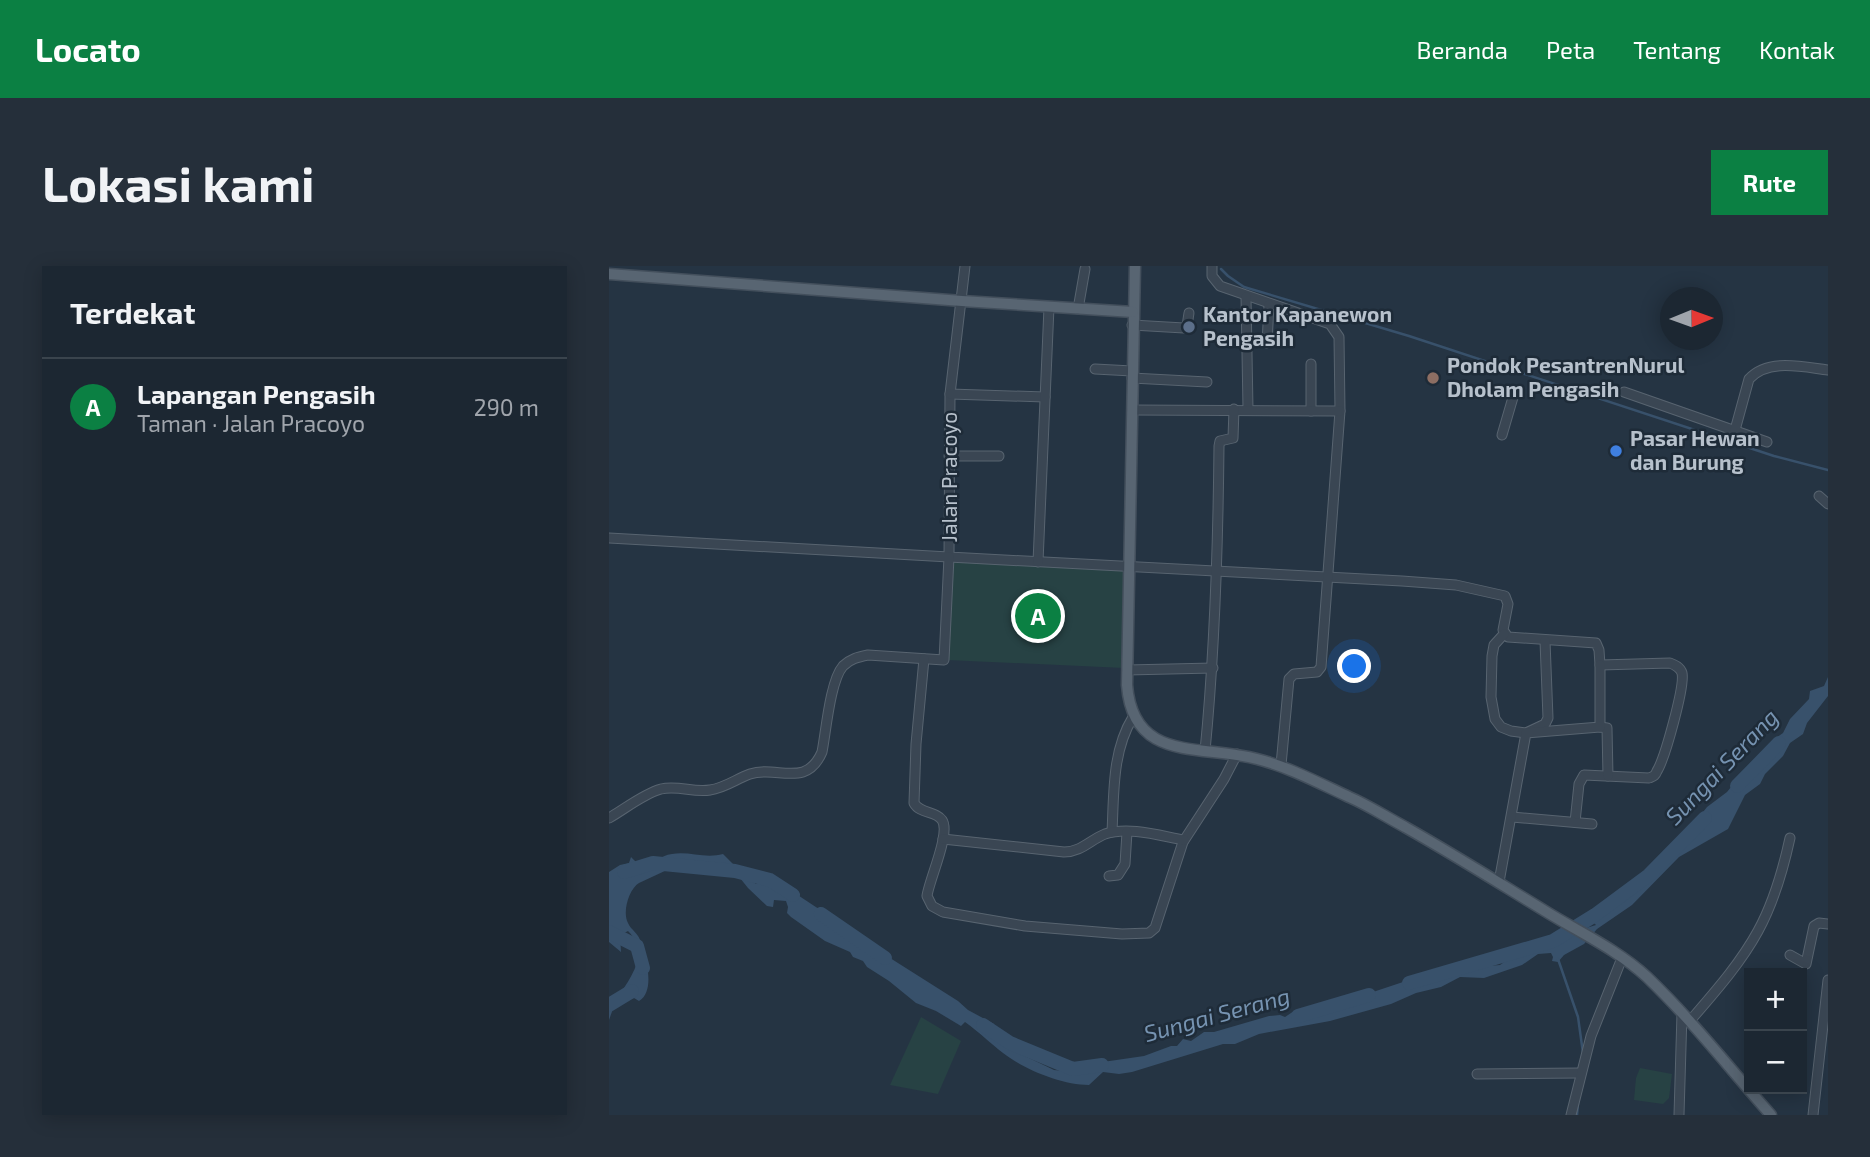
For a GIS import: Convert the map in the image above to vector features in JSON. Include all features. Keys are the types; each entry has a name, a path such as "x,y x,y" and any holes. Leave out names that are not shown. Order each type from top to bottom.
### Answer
{"main road":[{"path":"1135,266 1127,670 1128,701 1133,717 1145,733 1160,743 1237,754 1281,765 1355,799 1619,956 1645,976 1686,1017 1770,1115"},
{"path":"609,274 1133,312"}],"street":[{"name":"Jalan Pracoyo","path":"965,266 950,394 949,557 1456,585 1501,594 1505,596 1508,604 1504,634 1493,649 1493,715 1501,727 1525,733"},
{"path":"1212,266 1215,283 1246,297 1330,324 1339,337 1341,411 1321,667 1317,672 1294,674 1289,679 1281,765"},
{"path":"1079,309 1085,269"},
{"path":"1246,297 1248,410"},
{"path":"1267,343 1269,305"},
{"path":"1038,562 1049,307"},
{"path":"1132,325 1184,328 1187,326 1189,313"},
{"path":"1311,364 1311,411"},
{"path":"1735,430 1749,379 1753,374 1781,365 1828,370"},
{"path":"1095,369 1207,382"},
{"path":"1625,392 1767,442"},
{"path":"950,394 1045,397"},
{"path":"1502,435 1514,394"},
{"path":"1132,410 1341,411"},
{"path":"1205,751 1218,571 1219,446 1220,441 1233,438 1234,410"},
{"path":"949,456 999,456"},
{"path":"1819,496 1828,504"},
{"path":"609,538 949,557 945,658 868,655 856,657 845,664 839,671 833,692 822,752 818,762 807,771 797,774 751,774 723,788 708,791 686,788 659,790 609,818"},
{"path":"1504,634 1514,638 1596,643 1600,665 1601,727"},
{"path":"1525,733 1545,724 1548,718 1545,640"},
{"path":"923,659 915,744 914,803 917,808 942,820 943,839 927,896 932,906 943,912 1025,926 1138,935 1149,933 1155,928 1184,840 1237,754"},
{"path":"1575,822 1581,778 1590,775 1649,778 1657,772 1682,685 1682,672 1676,665 1669,663 1600,665"},
{"path":"1127,670 1213,668"},
{"path":"1111,832 1119,747 1133,717"},
{"path":"1525,733 1607,728 1608,776"},
{"path":"1499,883 1525,733"},
{"path":"1511,817 1592,824"},
{"path":"943,839 1070,852 1080,850 1111,832 1184,840"},
{"path":"1109,876 1118,875 1124,869 1127,832"},
{"path":"1679,1115 1686,1017 1725,980 1758,932 1770,907 1790,838"},
{"path":"1790,956 1806,964 1814,926 1819,923 1828,924"},
{"path":"1571,1115 1586,1051 1619,956"},
{"path":"1813,1115 1828,980"},
{"path":"1477,1074 1581,1070"},
{"path":"1817,1071 1828,1071"}],"green space":[{"path":"953,561 1128,571 1124,668 947,660"},
{"path":"921,1017 961,1041 938,1094 890,1085"},
{"path":"1640,1068 1672,1074 1669,1098 1663,1104 1634,1100"}],"water":[{"path":"1828,677 1828,696 1807,723 1803,734 1790,743 1760,784 1745,795 1728,829 1679,857 1632,905 1597,929 1584,944 1564,955 1558,962 1552,961 1551,953 1538,954 1522,965 1484,978 1460,977 1441,987 1416,993 1391,1004 1330,1021 1259,1034 1235,1044 1223,1044 1132,1072 1103,1072 1089,1085 1078,1084 1044,1075 1022,1065 965,1022 961,1026 916,1003 867,967 863,961 853,957 850,952 825,941 791,917 787,913 786,901 774,900 773,907 767,906 732,868 720,863 682,863 639,883 630,895 626,918 639,938 645,955 647,990 639,1001 634,998 614,1006 609,1020 609,1002 614,1004 631,977 638,958 638,949 628,931 620,935 621,952 609,942 609,872 629,863 631,857 642,868 664,856 678,853 710,856 723,854 756,884 781,884 831,917 839,931 864,946 879,951 968,1010 994,1024 992,1026 1006,1047 1054,1070 1074,1072 1089,1064 1144,1056 1177,1046 1183,1039 1191,1041 1204,1032 1214,1032 1269,1016 1285,1017 1294,1011 1318,1011 1345,1005 1355,998 1412,979 1450,977 1478,967 1500,965 1514,955 1535,951 1553,938 1596,925 1594,923 1604,909 1643,882 1648,872 1680,848 1707,807 1727,792 1744,771 1752,775 1790,719 1809,699 1810,691 1824,686"}],"waterway":[{"path":"1221,269 1244,287 1409,336 1774,456 1828,470"},
{"name":"Sungai Serang","path":"1737,786 1779,743"},
{"name":"Sungai Serang","path":"1409,983 1553,941 1595,915 1649,875 1705,818"},
{"name":"Sungai Serang","path":"624,872 653,863 735,871 770,880 793,895"},
{"name":"Sungai Serang","path":"821,914 885,958"},
{"name":"Sungai Serang","path":"609,932 637,946 643,968"},
{"path":"1558,959 1578,1017 1583,1053"},
{"name":"Sungai Serang","path":"609,1005 632,991"},
{"name":"Sungai Serang","path":"1298,1016 1369,995"},
{"name":"Sungai Serang","path":"983,1025 1010,1043 1073,1069 1102,1065"},
{"path":"1577,1115 1578,1104"}],"place":[{"name":"Kantor Kapanewon Pengasih","path":"1189,327"},
{"name":"Pondok PesantrenNurul Dholam Pengasih","path":"1433,378"},
{"name":"Pasar Hewan dan Burung","path":"1616,451"},
{"name":"Lapangan Pengasih","path":"1038,616"}]}
